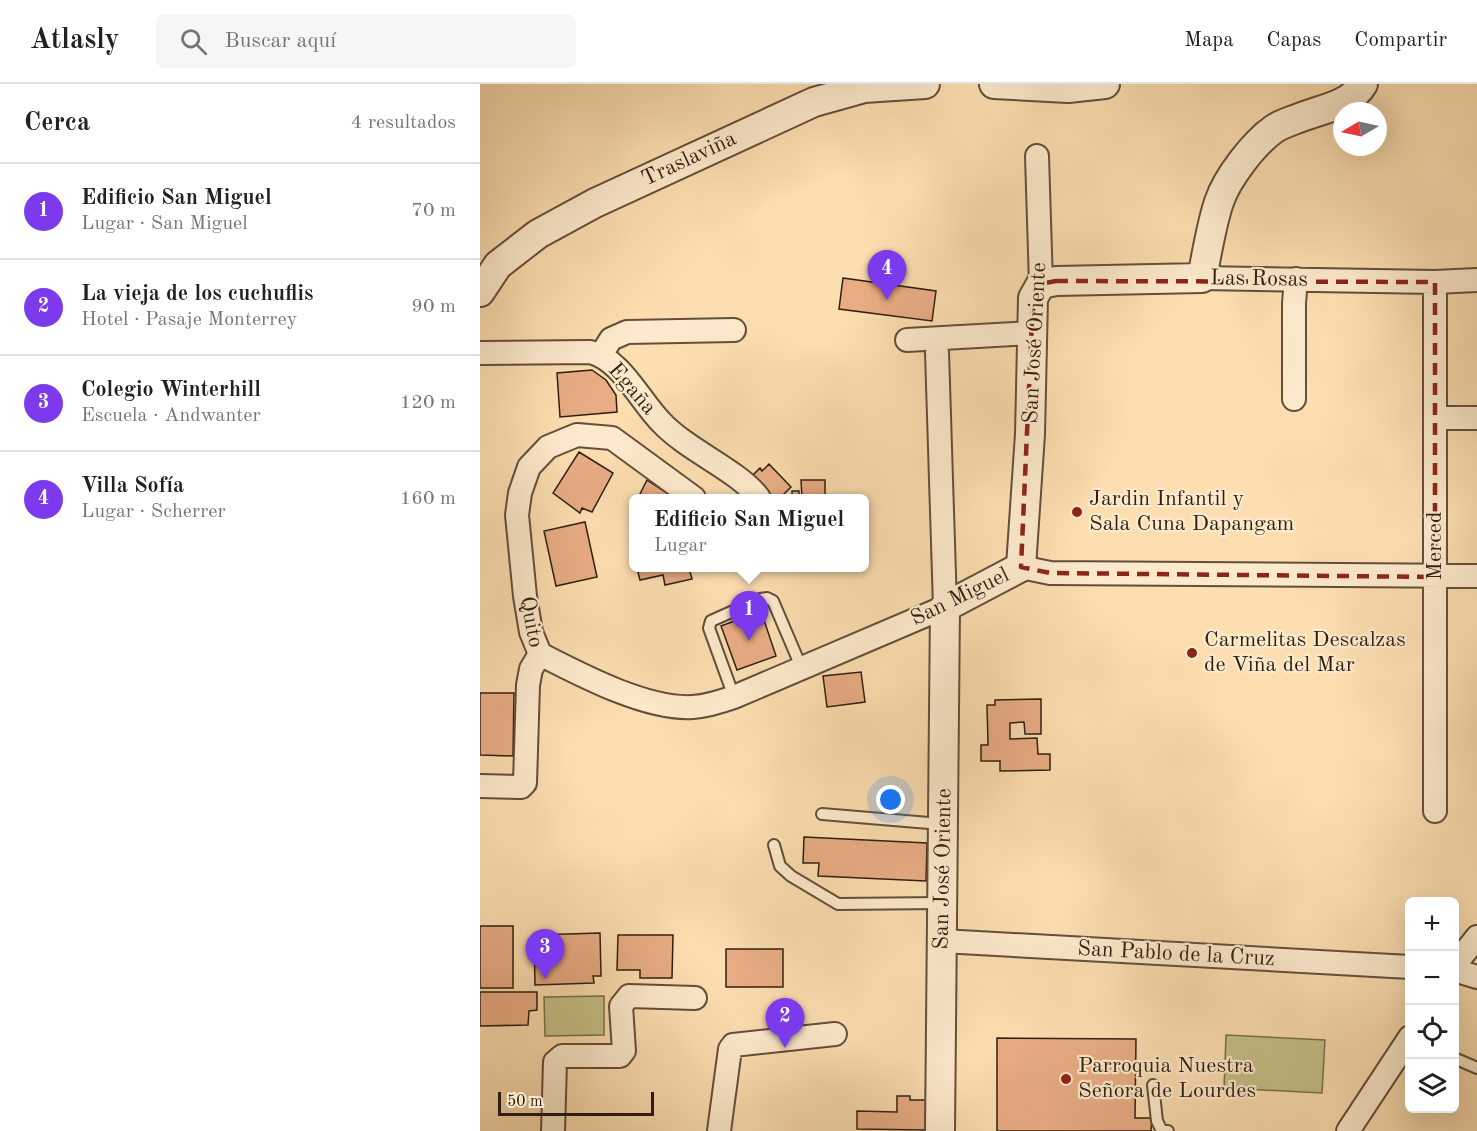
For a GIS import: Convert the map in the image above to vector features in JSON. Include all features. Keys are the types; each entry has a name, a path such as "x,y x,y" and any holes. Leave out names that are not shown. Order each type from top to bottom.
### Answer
{"street":[{"name":"Traslaviña","path":"480,291 498,265 538,234 595,203 814,102 864,88 925,84"},
{"path":"994,84 1068,88 1105,84"},
{"path":"1202,278 1219,200 1234,173 1254,148 1274,129 1341,103 1353,96 1363,84"},
{"name":"San José Oriente","path":"1021,567 1030,434 1033,298 1041,284 1037,156"},
{"name":"Las Rosas","path":"1041,284 1056,281 1202,278 1435,282 1477,280"},
{"path":"1294,399 1296,279"},
{"name":"Merced","path":"1435,282 1435,810"},
{"path":"601,355 611,339 627,332 734,330"},
{"path":"907,340 1032,333"},
{"name":"Egaña","path":"480,353 591,352 601,355 616,368 661,423 690,448 737,478 755,494"},
{"path":"937,352 945,607"},
{"path":"1435,418 1477,418"},
{"name":"Egaña","path":"520,494 529,467 535,460 548,447 577,435 612,438 689,494"},
{"name":"Quito","path":"480,786 518,787 524,785 526,780 529,675 540,654 531,632 525,596 518,515 520,494"},
{"name":"San Miguel","path":"540,654 607,685 662,704 693,707 734,697 802,669 945,607 1021,567 1050,573 1477,576"},
{"name":"San José Oriente","path":"940,1131 945,607"},
{"path":"1459,962 1477,937"},
{"name":"San Pablo de la Cruz","path":"942,941 1405,967"},
{"path":"1459,970 1477,977"},
{"path":"553,1131 555,1062 562,1056 620,1056 624,1050 621,1006 628,996 695,998"},
{"path":"719,1131 730,1049 733,1045 835,1034"},
{"path":"1348,1131 1405,1045"}],"lane":[{"path":"734,697 709,628 711,621 760,599 767,598 773,601 802,669"},
{"path":"822,814 943,825"},
{"path":"774,845 780,866 791,876 838,903 942,903"},
{"path":"1457,1059 1477,1068"},
{"path":"1153,1085 1156,1121 1162,1131 1168,1131"}],"highlighted area":[{"path":"1056,281 1435,282 1435,577 1050,573 1021,567 1033,298 1041,284"}],"shaded area":[{"path":"604,996 604,1035 545,1036 544,997"},
{"path":"1226,1035 1325,1040 1322,1093 1224,1088"}],"building":[{"path":"843,278 936,291 932,321 839,309"},
{"path":"592,370 606,380 616,395 617,412 560,417 557,373"},
{"path":"579,452 613,473 592,512 582,508 580,513 553,493"},
{"path":"769,464 791,487 784,494 761,494 747,481 760,468 762,471"},
{"path":"647,480 669,494 640,494"},
{"path":"801,480 825,480 825,494 802,494"},
{"path":"585,522 597,577 556,586 544,531"},
{"path":"638,572 690,572 692,579 665,585 663,575 640,580"},
{"path":"761,611 776,656 737,670 721,626"},
{"path":"861,672 865,702 827,707 823,676"},
{"path":"480,693 514,693 513,756 480,755"},
{"path":"1041,699 1041,734 1025,734 1024,722 1010,723 1010,739 1037,738 1038,754 1050,754 1050,770 1000,771 1000,761 981,761 981,745 988,745 987,705 995,705 995,700"},
{"path":"804,837 927,843 926,881 818,876 819,863 803,863"},
{"path":"480,926 513,926 513,988 480,988"},
{"path":"600,933 601,976 593,976 594,983 535,985 534,935"},
{"path":"618,935 673,935 672,978 640,978 640,970 617,970"},
{"path":"726,949 783,949 783,987 726,987"},
{"path":"480,992 537,992 537,1010 529,1011 528,1025 480,1026"},
{"name":"Parroquia Nuestra Señora de Lourdes","path":"997,1038 1136,1039 1135,1118 1152,1118 1151,1131 997,1131"},
{"path":"897,1096 910,1096 910,1100 926,1100 925,1130 857,1129 857,1111 897,1112"}],"place":[{"name":"Villa Sofía","path":"887,300"},
{"name":"Jardin Infantil y Sala Cuna Dapangam","path":"1077,512"},
{"name":"Edificio San Miguel","path":"749,641"},
{"name":"Carmelitas Descalzas de Viña del Mar","path":"1192,653"},
{"name":"Colegio Winterhill","path":"545,979"},
{"name":"La vieja de los cuchuflis","path":"785,1048"},
{"name":"Parroquia Nuestra Señora de Lourdes","path":"1066,1079"}]}
